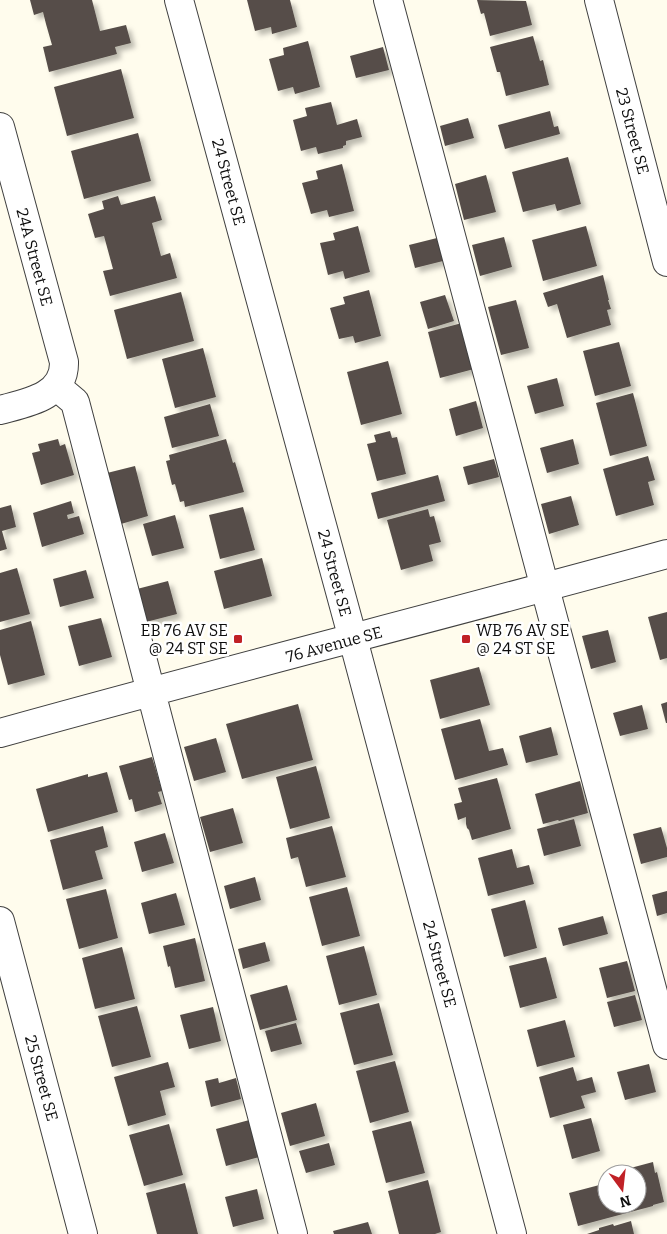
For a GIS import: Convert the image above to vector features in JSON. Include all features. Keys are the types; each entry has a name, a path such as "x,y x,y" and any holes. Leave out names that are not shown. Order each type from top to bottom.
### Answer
{"street":[{"name":"24 Street SE","path":"179,0 353,639 512,1234"},
{"path":"388,0 667,1045"},
{"name":"23 Street SE","path":"599,0 667,262"},
{"name":"24A Street SE","path":"0,127 64,362 64,372 61,381 56,386"},
{"path":"0,410 40,398 56,386 74,402 293,1234"},
{"name":"76 Avenue SE","path":"0,733 150,691 353,639 667,554"},
{"name":"25 Street SE","path":"0,921 83,1234"}],"building":[{"path":"30,0 92,0 100,31 126,25 131,43 115,47 117,54 49,72 43,47 52,45 43,12 34,15"},
{"path":"247,0 290,0 297,27 272,34 271,27 255,31"},
{"path":"477,0 526,1 532,25 490,36 484,13 481,14"},
{"path":"533,36 540,61 543,60 549,85 506,96 500,72 497,72 490,47"},
{"path":"308,41 320,87 295,94 293,87 278,91 269,59 284,55 283,48"},
{"path":"383,47 389,70 356,78 350,56"},
{"path":"121,69 134,118 67,136 54,87"},
{"path":"331,102 337,125 357,119 362,137 346,141 346,145 343,148 318,154 316,147 301,151 293,120 307,116 305,108"},
{"path":"550,111 554,127 558,126 560,134 505,149 498,125"},
{"path":"468,118 474,138 445,146 440,126"},
{"path":"138,133 151,181 84,199 71,151"},
{"path":"568,157 581,204 557,211 555,204 523,212 512,172"},
{"path":"342,164 354,211 329,217 327,210 311,214 302,183 318,179 316,171"},
{"path":"486,175 496,212 464,220 455,184"},
{"path":"118,196 121,205 155,196 162,220 152,223 161,256 170,253 177,278 110,296 103,271 113,269 104,236 95,238 88,214 104,209 102,201"},
{"path":"358,226 370,272 345,279 343,271 328,275 320,243 335,240 333,233"},
{"path":"586,226 597,266 543,281 532,240"},
{"path":"504,237 512,267 480,276 472,245"},
{"path":"437,238 443,261 415,268 409,245"},
{"path":"603,275 611,309 607,310 611,325 567,338 557,304 548,307 543,293"},
{"path":"369,290 381,336 355,343 353,336 339,339 330,308 345,304 343,297"},
{"path":"181,292 194,341 127,359 114,310"},
{"path":"445,295 454,321 428,329 420,302"},
{"path":"516,300 529,348 501,355 488,307"},
{"path":"462,323 474,369 440,378 428,332"},
{"path":"619,342 631,386 595,396 583,351"},
{"path":"203,348 216,397 175,408 162,359"},
{"path":"388,361 402,414 361,425 347,372"},
{"path":"557,378 564,406 535,414 527,386"},
{"path":"633,393 647,446 610,456 596,403"},
{"path":"476,401 483,428 456,436 449,409"},
{"path":"210,404 219,436 172,448 164,417"},
{"path":"390,431 392,438 397,437 406,474 377,481 367,444 376,442 374,435"},
{"path":"58,439 60,446 65,444 74,475 41,485 32,453 40,451 38,444"},
{"path":"226,439 244,492 185,507 184,501 180,502 175,484 172,485 166,461 170,460 169,455"},
{"path":"573,439 579,464 547,473 540,448"},
{"path":"648,456 655,480 648,482 654,505 616,516 603,469"},
{"path":"494,459 499,477 468,485 463,467"},
{"path":"135,466 148,516 121,524 107,473"},
{"path":"438,475 445,501 378,519 371,493"},
{"path":"571,496 579,525 549,534 541,504"},
{"path":"71,501 74,513 67,515 68,519 79,516 84,534 42,547 33,513"},
{"path":"11,505 16,527 2,531 7,549 0,551 0,508"},
{"path":"243,507 255,550 220,559 209,515"},
{"path":"428,509 430,517 434,516 441,542 429,545 433,561 401,570 387,520"},
{"path":"175,515 184,548 152,556 143,524"},
{"path":"262,558 272,596 224,609 214,571"},
{"path":"17,568 30,614 0,622 0,573"},
{"path":"86,570 94,598 60,607 53,579"},
{"path":"168,581 177,614 146,622 137,589"},
{"path":"667,612 667,658 660,660 648,617"},
{"path":"101,618 112,657 79,666 68,626"},
{"path":"31,621 45,675 8,685 0,655 0,630"},
{"path":"608,630 616,662 591,669 582,636"},
{"path":"479,667 490,705 440,719 430,680"},
{"path":"667,702 667,723 666,723 661,704"},
{"path":"298,704 313,760 242,779 226,724"},
{"path":"642,705 648,729 620,736 613,713"},
{"path":"480,719 489,751 503,748 508,765 455,780 441,729"},
{"path":"551,727 558,755 526,763 519,736"},
{"path":"216,738 226,772 194,781 184,747"},
{"path":"152,757 162,791 158,792 162,804 135,812 132,799 129,800 119,766"},
{"path":"316,766 330,818 290,829 276,777"},
{"path":"107,772 118,812 48,832 36,789 88,774 88,777"},
{"path":"497,778 511,829 472,840 467,828 466,817 458,820 454,804 462,802 458,788"},
{"path":"580,781 588,813 543,824 535,794"},
{"path":"233,808 243,843 210,852 200,817"},
{"path":"574,819 581,846 544,856 537,829"},
{"path":"103,826 108,847 95,851 103,879 63,890 50,840"},
{"path":"332,826 346,877 306,887 298,857 291,859 286,838"},
{"path":"661,827 667,848 667,857 641,864 633,834"},
{"path":"165,833 174,863 142,872 134,842"},
{"path":"512,849 517,868 529,865 534,884 488,896 478,858"},
{"path":"255,877 261,900 230,909 224,886"},
{"path":"347,887 360,936 322,946 309,897"},
{"path":"106,889 118,938 79,949 66,899"},
{"path":"667,891 667,913 657,916 652,895"},
{"path":"176,893 185,925 149,934 141,903"},
{"path":"525,900 537,948 504,957 491,909"},
{"path":"603,916 608,934 563,946 558,928"},
{"path":"195,938 205,981 175,988 163,946"},
{"path":"265,942 270,961 243,969 238,949"},
{"path":"364,946 377,995 339,1005 326,956"},
{"path":"122,947 135,999 95,1009 82,958"},
{"path":"546,957 557,998 520,1008 509,966"},
{"path":"627,961 635,991 607,998 599,968"},
{"path":"287,985 297,1020 260,1030 250,995"},
{"path":"635,995 642,1020 614,1027 607,1002"},
{"path":"379,1003 393,1055 354,1065 340,1013"},
{"path":"137,1006 151,1057 112,1067 98,1016"},
{"path":"213,1007 221,1041 189,1049 180,1015"},
{"path":"565,1020 575,1057 537,1067 527,1030"},
{"path":"296,1023 302,1044 271,1052 265,1031"},
{"path":"395,1061 409,1112 370,1123 356,1071"},
{"path":"168,1062 175,1087 160,1091 166,1115 128,1126 114,1077"},
{"path":"649,1064 656,1092 625,1100 617,1072"},
{"path":"573,1067 577,1081 592,1077 596,1092 581,1096 585,1108 550,1118 539,1077"},
{"path":"218,1078 219,1083 236,1078 241,1099 211,1107 205,1081"},
{"path":"316,1103 325,1136 290,1146 281,1113"},
{"path":"591,1118 600,1151 572,1159 563,1125"},
{"path":"253,1119 263,1156 226,1166 216,1129"},
{"path":"411,1121 425,1173 386,1183 372,1131"},
{"path":"169,1124 183,1175 144,1186 129,1135"},
{"path":"329,1143 335,1165 306,1173 299,1151"},
{"path":"653,1162 664,1202 647,1208 647,1164"},
{"path":"428,1180 441,1232 435,1234 399,1234 388,1191"},
{"path":"185,1183 198,1234 157,1234 146,1193"},
{"path":"597,1186 597,1214 623,1214 578,1226 569,1193"},
{"path":"257,1189 264,1219 233,1227 225,1197"},
{"path":"631,1221 634,1234 587,1234 599,1230 599,1228"},
{"path":"368,1222 372,1234 334,1234 333,1231"}],"place":[{"name":"EB 76 AV SE @ 24 ST SE","path":"238,639"},
{"name":"WB 76 AV SE @ 24 ST SE","path":"466,639"}]}
